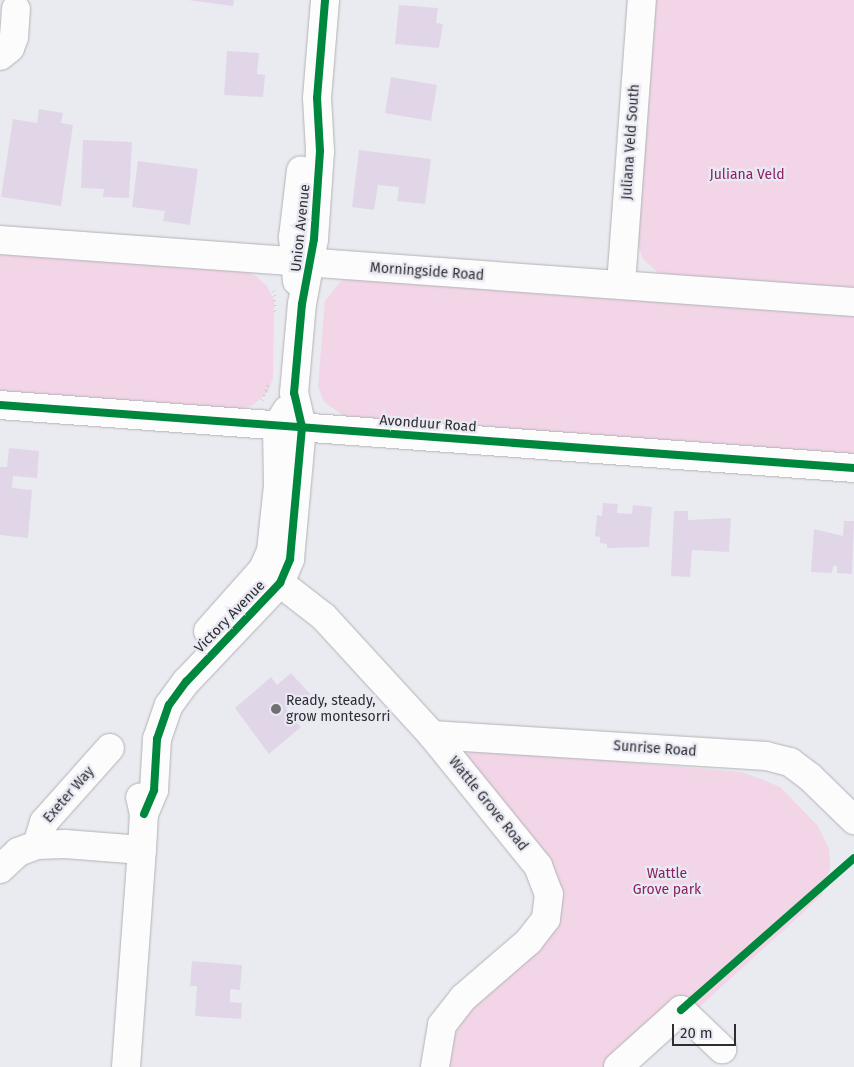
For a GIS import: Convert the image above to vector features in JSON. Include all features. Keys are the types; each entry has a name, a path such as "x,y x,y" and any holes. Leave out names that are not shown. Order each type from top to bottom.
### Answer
{"street":[{"name":"Union Avenue","path":"290,427 302,304 302,264 320,151 317,98 325,0"},
{"name":"Juliana Veld South","path":"621,284 642,0"},
{"path":"0,56 10,48 14,37 11,6"},
{"name":"Morningside Road","path":"0,240 302,264 621,284 854,302"},
{"name":"Avonduur Road","path":"0,405 854,468"},
{"name":"Victory Avenue","path":"126,1067 144,814 138,788 140,745 151,701 272,576 271,551 274,525 290,427"},
{"name":"Wattle Grove Road","path":"272,576 324,617 432,735 538,866 549,894 546,919 529,941 463,998 442,1025 435,1067"},
{"name":"Sunrise Road","path":"432,735 766,756 790,762 810,777 854,820"},
{"name":"Exeter Way","path":"37,845 44,822 110,748"},
{"path":"0,869 18,852 37,845 65,844 142,850"},
{"path":"618,1067 681,1010 722,1049"}],"green space":[{"name":"Juliana Veld","path":"651,0 854,0 854,291 677,278 657,272 643,259 636,239"},
{"path":"0,250 238,268 256,276 267,286 274,300 273,378 268,392 253,405 235,411 0,396"},
{"path":"358,277 854,313 854,458 350,420 324,402 318,386 325,301 341,281"},
{"name":"Wattle Grove park","path":"475,749 741,772 761,779 780,787 818,826 829,848 830,868 822,895 634,1067 441,1067 451,1033 555,908 462,757"}],"building":[{"path":"188,0 234,0 233,6"},
{"path":"399,5 438,8 436,23 443,24 439,48 395,44"},
{"path":"227,51 259,53 257,74 265,75 263,97 224,95"},
{"path":"391,77 437,85 431,121 385,113"},
{"path":"39,109 63,113 61,123 73,125 61,206 1,197 13,119 37,123"},
{"path":"83,140 132,142 129,198 103,197 104,189 81,188"},
{"path":"359,150 431,159 425,204 397,201 399,187 378,185 374,210 352,207"},
{"path":"138,161 198,169 190,225 163,221 165,211 132,207"},
{"path":"9,448 39,451 37,478 13,476 12,488 32,490 28,538 0,535 0,467 7,467"},
{"path":"603,503 618,504 617,513 632,514 633,505 652,507 649,547 607,548 607,544 600,543 600,537 595,536 597,515 602,516"},
{"path":"674,511 688,511 688,520 731,518 729,552 692,550 690,577 671,576"},
{"path":"844,521 854,521 852,574 837,573 837,566 833,566 832,573 811,572 814,529 843,536"},
{"path":"291,673 310,694 293,709 290,706 286,709 301,727 269,754 235,708 271,677 277,685"},
{"path":"192,961 242,965 240,990 230,989 230,1002 242,1003 241,1019 195,1016 197,986 190,986"}],"cycle path":[{"path":"144,814 154,790 157,739 169,705 186,682 280,583 290,559 302,427 294,393 302,304 314,239 320,151 317,98 325,0"},
{"path":"0,405 854,468"},
{"path":"681,1010 854,858"}],"place":[{"name":"Ready, steady, grow montesorri","path":"276,709"}]}
